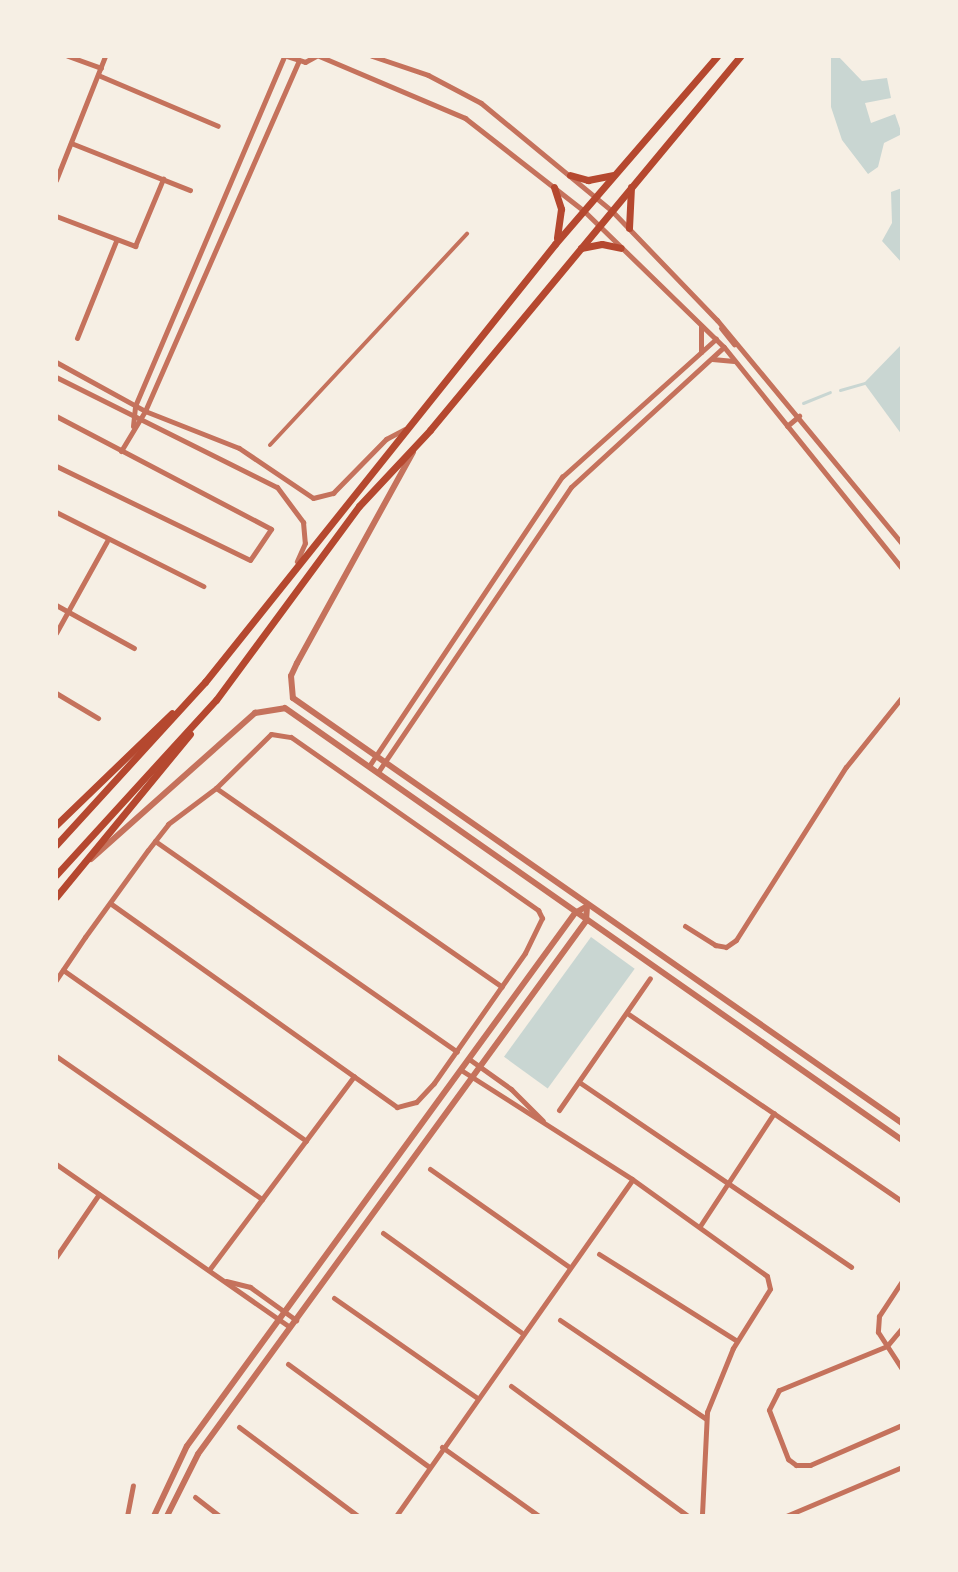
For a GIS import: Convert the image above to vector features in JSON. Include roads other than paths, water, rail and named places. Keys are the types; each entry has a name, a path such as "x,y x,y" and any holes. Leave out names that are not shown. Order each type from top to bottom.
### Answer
{"main road":[{"path":"56,845 205,682 297,561 555,244 717,56"},
{"path":"56,897 216,700 359,506 430,430 740,56"},
{"path":"570,175 588,180 616,174"},
{"path":"629,228 626,208 633,182"},
{"path":"554,187 562,221 555,244"},
{"path":"573,254 592,244 621,248"},
{"path":"56,825 205,682"},
{"path":"56,875 216,700"}],"street":[{"path":"68,56 218,126"},
{"path":"56,180 105,56"},
{"path":"133,426 131,416 135,406 286,56 298,62 318,56 465,118 584,211 724,347 902,568"},
{"path":"372,56 428,75 481,103 611,210 745,352 902,544"},
{"path":"121,451 133,426 145,411 298,62"},
{"path":"71,143 190,190"},
{"path":"56,216 129,246 139,242 163,179"},
{"path":"270,445 467,234"},
{"path":"77,338 116,241"},
{"path":"717,320 725,337 745,352"},
{"path":"701,324 701,353"},
{"path":"369,766 562,477 716,339 725,337"},
{"path":"378,772 571,487 712,359 724,347 725,337"},
{"path":"712,359 735,361"},
{"path":"56,362 145,411 239,448 313,498 333,493 386,439 407,429"},
{"path":"56,377 139,421 277,487 303,522 305,543 297,561"},
{"path":"56,416 271,529 250,560 56,466"},
{"path":"787,426 799,416"},
{"path":"430,430 389,488 291,676 293,698 902,1123"},
{"path":"56,512 107,541 203,586"},
{"path":"56,633 107,541"},
{"path":"56,605 134,648"},
{"path":"56,693 98,718"},
{"path":"685,926 715,945 726,947 736,940 846,767 902,697"},
{"path":"85,864 262,709 294,712 586,921 902,1140"},
{"path":"56,980 110,903 168,824 216,788 271,734 291,737 538,910 541,927 457,1052 422,1098 397,1107 110,903"},
{"path":"216,788 502,987"},
{"path":"155,841 457,1052"},
{"path":"154,1516 187,1446 575,913 587,906"},
{"path":"167,1516 198,1454 586,921 587,906"},
{"path":"63,970 306,1141"},
{"path":"559,1110 650,978"},
{"path":"627,1013 902,1201"},
{"path":"56,1056 262,1199"},
{"path":"469,1059 511,1089 544,1122"},
{"path":"461,1070 632,1179 767,1276 770,1289 715,1383 706,1419 702,1516"},
{"path":"209,1270 354,1076"},
{"path":"579,1082 851,1267"},
{"path":"700,1226 774,1113"},
{"path":"56,1164 290,1327"},
{"path":"430,1169 568,1266"},
{"path":"398,1515 521,1332 632,1179"},
{"path":"56,1257 99,1194"},
{"path":"383,1233 521,1332"},
{"path":"599,1254 737,1341"},
{"path":"221,1279 250,1287 296,1320"},
{"path":"902,1281 879,1316 878,1332 902,1369"},
{"path":"334,1298 476,1397"},
{"path":"560,1320 706,1419"},
{"path":"902,1328 887,1346 779,1390 769,1410 788,1459 796,1465 810,1465 902,1425"},
{"path":"288,1364 429,1467"},
{"path":"511,1386 688,1516"},
{"path":"216,1406 227,1414"},
{"path":"239,1427 358,1516"},
{"path":"442,1447 539,1516"},
{"path":"786,1516 902,1467"},
{"path":"127,1516 133,1486"},
{"path":"195,1497 210,1513 219,1516"}],"waterway":[{"path":"840,390 864,383"},
{"path":"803,403 830,392"}]}
